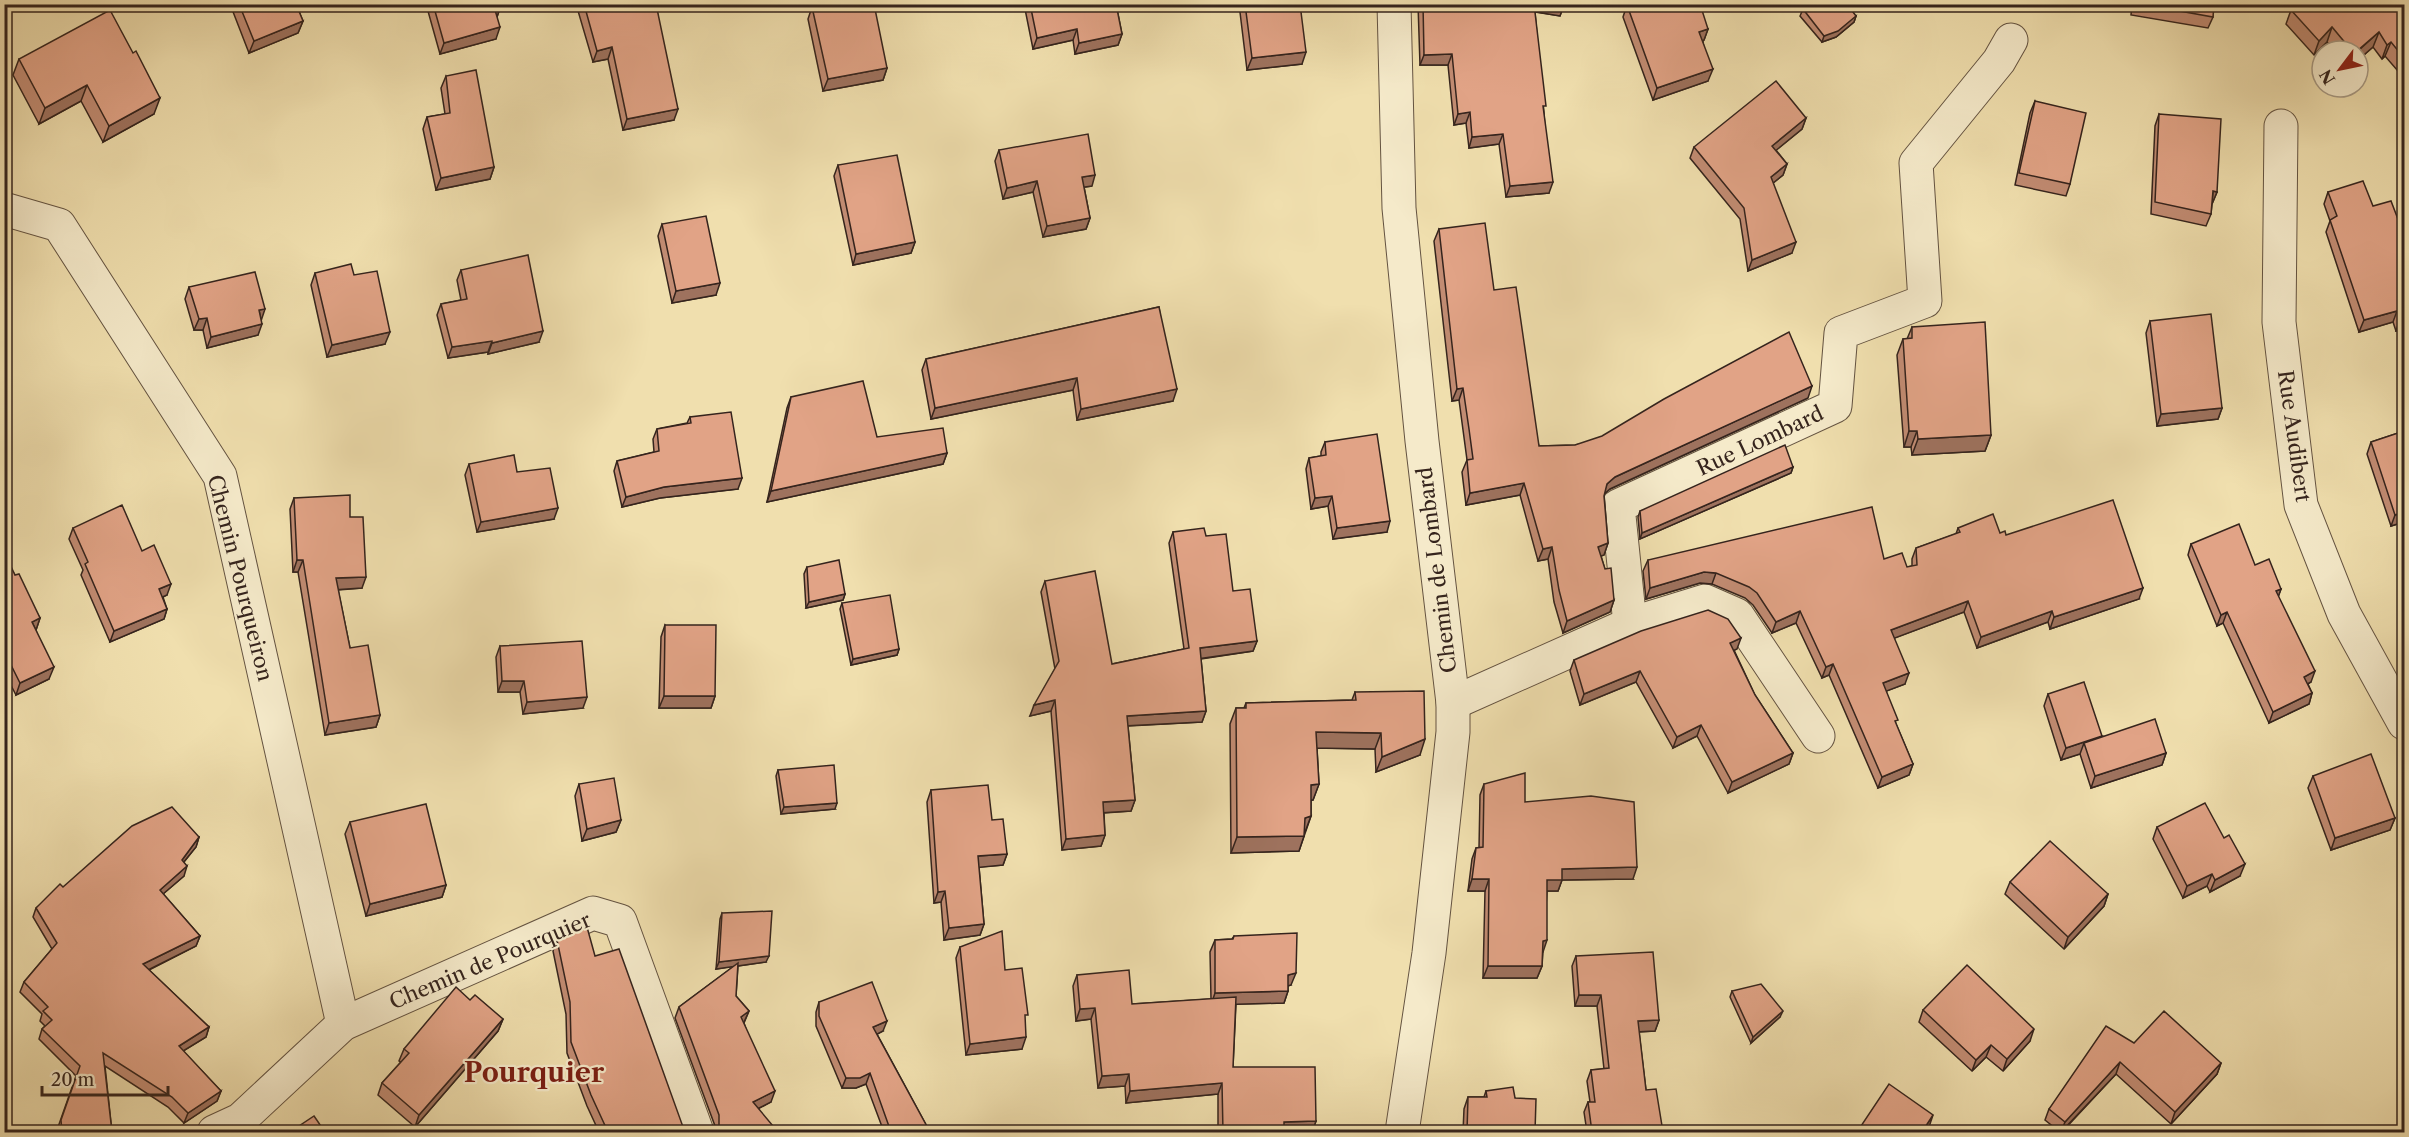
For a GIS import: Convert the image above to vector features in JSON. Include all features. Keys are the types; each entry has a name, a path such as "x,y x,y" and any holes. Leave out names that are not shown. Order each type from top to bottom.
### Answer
{"street":[{"name":"Chemin de Lombard","path":"1394,4 1400,208 1422,441 1453,703 1453,732 1429,952 1402,1132"},
{"name":"Rue Lombard","path":"1630,624 1618,506 1835,406 1841,333 1925,301 1916,163 1999,61 2011,40"},
{"name":"Rue Audibert","path":"2281,126 2279,322 2301,505 2344,614 2404,723"},
{"name":"Chemin Pourqueiron","path":"4,209 59,225 220,476 343,1024"},
{"path":"1453,703 1630,624 1705,601 1737,615 1818,736"},
{"name":"Chemin de Pourquier","path":"214,1132 240,1120 343,1024 593,913 620,921 697,1132"}],"building":[{"path":"239,4 296,4 303,21 254,41"},
{"path":"433,4 499,4 500,8 495,10 500,27 444,43"},
{"path":"584,4 656,4 678,109 627,119 612,47 597,51"},
{"path":"828,4 874,4 887,68 828,79 812,7"},
{"path":"1030,4 1116,4 1122,34 1079,43 1077,29 1037,38"},
{"path":"1245,4 1300,4 1306,52 1252,58"},
{"path":"1423,4 1534,4 1546,106 1543,106 1553,182 1510,186 1503,134 1472,137 1470,112 1458,114 1452,54 1424,55"},
{"path":"1700,4 1708,29 1699,32 1713,69 1657,88 1627,5"},
{"path":"1809,4 1847,4 1856,16 1838,31 1824,36 1803,9"},
{"path":"2141,4 2214,4 2213,17"},
{"path":"2297,4 2403,4 2404,58 2391,42 2387,45 2379,32 2370,40 2342,39 2332,27 2321,39 2317,39 2291,10"},
{"path":"110,10 133,53 136,51 160,98 109,126 87,85 45,108 19,59"},
{"path":"476,70 494,167 441,178 427,117 450,113 446,76"},
{"path":"1776,81 1806,118 1772,146 1787,164 1771,177 1796,242 1752,260 1744,208 1694,147"},
{"path":"2035,101 2086,113 2070,184 2019,173"},
{"path":"2159,114 2221,119 2217,192 2213,191 2211,214 2155,202"},
{"path":"1088,134 1095,175 1082,177 1090,218 1047,226 1037,181 1007,188 999,150"},
{"path":"897,155 915,242 856,254 838,165"},
{"path":"2363,181 2373,206 2391,201 2404,235 2404,318 2400,319 2397,311 2364,320 2330,220 2337,216 2328,192"},
{"path":"706,216 720,283 676,291 662,224"},
{"path":"1485,223 1494,290 1516,287 1539,446 1575,445 1602,436 1664,399 1789,332 1812,386 1615,477 1607,484 1604,496 1608,543 1598,547 1605,569 1611,568 1614,600 1567,621 1552,547 1543,549 1524,483 1470,493 1467,460 1473,459 1463,388 1457,389 1439,229"},
{"path":"528,255 543,331 492,343 492,341 452,347 441,304 467,299 461,270"},
{"path":"351,264 354,275 377,271 390,332 332,345 315,273"},
{"path":"255,272 265,309 259,310 262,324 211,337 207,318 199,319 189,287"},
{"path":"1159,307 1177,389 1081,409 1077,378 935,408 926,359"},
{"path":"2211,314 2222,408 2161,414 2150,321"},
{"path":"1985,322 1991,435 1918,439 1917,431 1909,431 1903,339 1912,338 1912,327"},
{"path":"863,381 877,437 943,428 947,453 771,491 791,397"},
{"path":"731,412 742,478 664,487 626,497 617,461 659,451 657,429 691,423 690,417"},
{"path":"2404,431 2404,512 2395,515 2371,442"},
{"path":"1377,434 1390,521 1337,528 1332,496 1315,498 1309,458 1326,455 1325,442"},
{"path":"1785,445 1793,467 1642,533 1640,511"},
{"path":"514,455 517,472 550,468 558,508 481,522 469,464"},
{"path":"350,495 350,517 363,517 366,577 336,578 350,648 368,645 380,715 329,723 303,560 297,560 294,498"},
{"path":"2113,500 2143,588 2054,617 2052,611 1981,637 1968,601 1891,630 1909,673 1883,683 1898,720 1895,721 1913,764 1882,777 1833,664 1826,667 1800,611 1776,622 1757,593 1749,587 1716,573 1704,572 1650,588 1648,560 1872,507 1884,559 1902,553 1907,567 1917,565 1916,548 1960,532 1958,528 1993,514 2000,533 2005,531 2006,535"},
{"path":"122,505 142,551 154,545 171,584 159,589 167,609 114,631 85,564 88,562 73,528"},
{"path":"2239,524 2255,565 2269,559 2281,589 2276,591 2315,671 2304,677 2312,693 2273,712 2227,612 2221,615 2191,544"},
{"path":"1204,528 1206,536 1226,534 1233,591 1250,589 1257,641 1200,648 1206,711 1127,716 1135,800 1103,802 1105,835 1066,839 1055,700 1034,705 1059,661 1045,581 1095,571 1112,664 1189,648 1173,532"},
{"path":"7,558 15,575 19,574 40,618 32,622 54,667 20,683 4,651 4,559"},
{"path":"839,560 845,594 809,602 807,567"},
{"path":"890,595 899,649 853,659 842,603"},
{"path":"1708,610 1728,619 1741,638 1730,643 1755,695 1793,753 1732,782 1701,725 1677,737 1640,671 1584,694 1574,660 1641,631"},
{"path":"665,625 716,625 715,696 664,696"},
{"path":"582,641 587,697 527,702 524,681 502,681 500,646"},
{"path":"2084,682 2102,736 2066,748 2048,694"},
{"path":"1424,691 1425,739 1382,757 1381,733 1316,732 1319,784 1311,785 1311,816 1305,818 1304,836 1237,837 1236,708 1246,708 1246,703 1356,700 1355,692"},
{"path":"2155,719 2166,753 2095,776 2084,743"},
{"path":"2371,754 2395,818 2335,838 2313,776"},
{"path":"834,765 837,803 784,807 778,770"},
{"path":"1525,773 1525,802 1591,796 1634,802 1637,867 1562,869 1562,880 1547,880 1547,940 1543,941 1542,966 1488,966 1489,879 1472,879 1476,848 1483,847 1484,784"},
{"path":"614,778 621,820 587,829 579,784"},
{"path":"988,785 992,820 1003,819 1007,854 978,856 984,924 949,928 945,891 938,892 931,790"},
{"path":"2205,803 2224,838 2229,835 2245,864 2215,880 2212,874 2187,886 2157,827"},
{"path":"426,804 446,885 370,904 350,822"},
{"path":"172,807 199,837 182,860 187,866 160,890 200,936 143,964 209,1027 179,1046 221,1091 188,1113 172,1097 103,1053 112,1132 62,1132 61,1120 80,1066 42,1029 52,1020 43,1011 48,1007 24,982 57,943 36,908 60,884 63,887 132,826"},
{"path":"2050,841 2108,894 2068,937 2010,882"},
{"path":"772,911 769,956 719,962 722,913"},
{"path":"587,927 595,956 619,949 683,1127 687,1132 608,1132 571,1042 570,1002 557,940"},
{"path":"1002,931 1005,970 1022,968 1028,1015 1025,1015 1026,1037 970,1044 960,947"},
{"path":"1297,933 1296,973 1288,975 1288,991 1215,993 1215,940 1233,939 1234,936"},
{"path":"1653,952 1659,1020 1638,1021 1646,1090 1656,1089 1663,1132 1592,1132 1588,1102 1595,1102 1591,1070 1609,1068 1601,995 1579,995 1576,956"},
{"path":"738,963 736,996 749,1011 741,1017 775,1091 753,1102 778,1132 715,1132 719,1125 719,1115 679,1007"},
{"path":"1967,965 2034,1029 2007,1059 1991,1045 1976,1060 1923,1010"},
{"path":"1129,970 1132,1004 1236,997 1233,1067 1315,1067 1316,1121 1284,1122 1284,1132 1223,1132 1222,1083 1130,1091 1129,1074 1102,1076 1095,1008 1080,1009 1077,975"},
{"path":"872,982 887,1021 873,1027 930,1132 891,1132 870,1073 860,1078 846,1078 819,1016 819,1002"},
{"path":"1761,984 1783,1011 1753,1037 1732,991"},
{"path":"456,987 470,1000 475,995 503,1019 419,1115 382,1083 409,1053 404,1049"},
{"path":"2164,1011 2221,1063 2175,1112 2120,1062 2065,1122 2049,1109 2106,1026 2134,1043"},
{"path":"1889,1084 1933,1115 1922,1132 1857,1132"},
{"path":"1513,1087 1515,1098 1536,1099 1535,1132 1467,1132 1468,1097 1487,1097 1486,1091"},
{"path":"314,1116 325,1132 290,1132"}],"district":[{"name":"Pourquier","path":"534,1073"}]}
